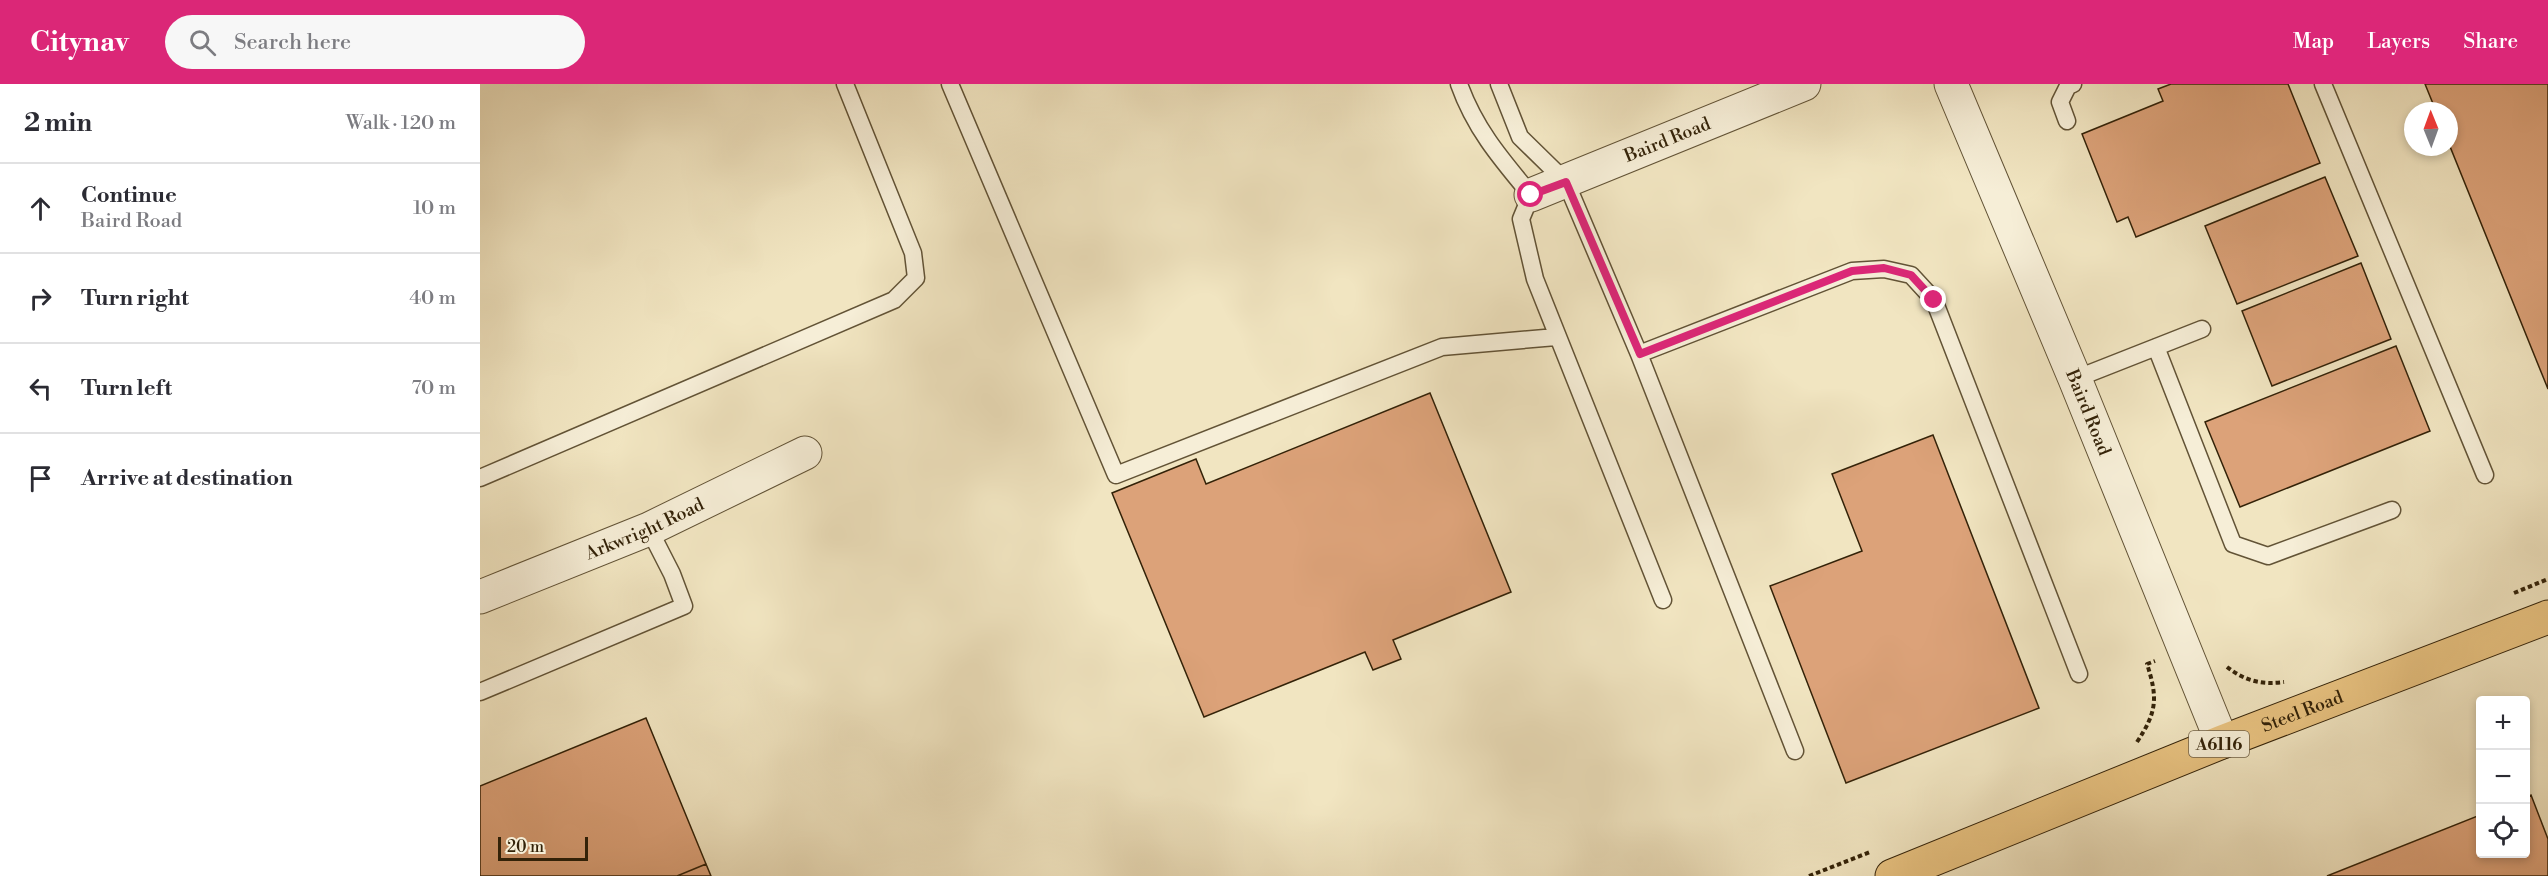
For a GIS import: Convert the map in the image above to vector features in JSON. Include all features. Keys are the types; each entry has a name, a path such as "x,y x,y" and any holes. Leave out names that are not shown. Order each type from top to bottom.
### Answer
{"main road":[{"name":"Steel Road","path":"1892,876 2222,742 2548,617"}],"street":[{"name":"Baird Road","path":"1531,195 1804,84"},
{"name":"Baird Road","path":"1951,84 2075,379 2222,742"},
{"name":"Arkwright Road","path":"480,597 649,529 805,453"}],"lane":[{"path":"480,478 894,300 916,278 913,253 845,84"},
{"path":"950,84 1116,475 1442,347 1556,337"},
{"path":"1459,84 1470,113 1498,156 1531,195 1521,219 1535,279 1556,337 1663,600"},
{"path":"1499,84 1520,137 1566,182 1640,354 1795,752"},
{"path":"2067,121 2061,102 2068,86 2073,84"},
{"path":"2323,84 2485,475"},
{"path":"1640,354 1852,271 1884,268 1911,275 1934,300 2079,674"},
{"path":"2075,379 2202,329"},
{"path":"2156,347 2233,544 2268,556 2392,510"},
{"path":"480,692 684,606 672,574 649,529"}],"building":[{"path":"2171,84 2288,84 2320,163 2136,237 2128,217 2117,222 2082,134 2163,101 2158,89"},
{"path":"2425,84 2548,84 2548,389 2454,156 2458,156 2458,102 2432,102"},
{"path":"2325,177 2358,256 2237,304 2205,226"},
{"path":"2361,263 2391,339 2272,386 2242,311"},
{"path":"2396,346 2430,431 2240,507 2205,422"},
{"path":"1430,393 1511,592 1393,640 1401,659 1373,670 1365,652 1204,717 1112,493 1196,459 1206,484"},
{"path":"1933,435 2039,708 1846,783 1770,586 1862,551 1832,474"},
{"path":"646,718 706,864 677,876 480,876 480,786"},
{"path":"2530,796 2548,839 2548,876 2327,876 2476,817 2476,858 2530,858"},
{"path":"706,864 711,876 677,876"}],"route":[{"path":"1531,195 1566,182 1640,354 1852,271 1884,268 1911,275 1934,300"}]}
